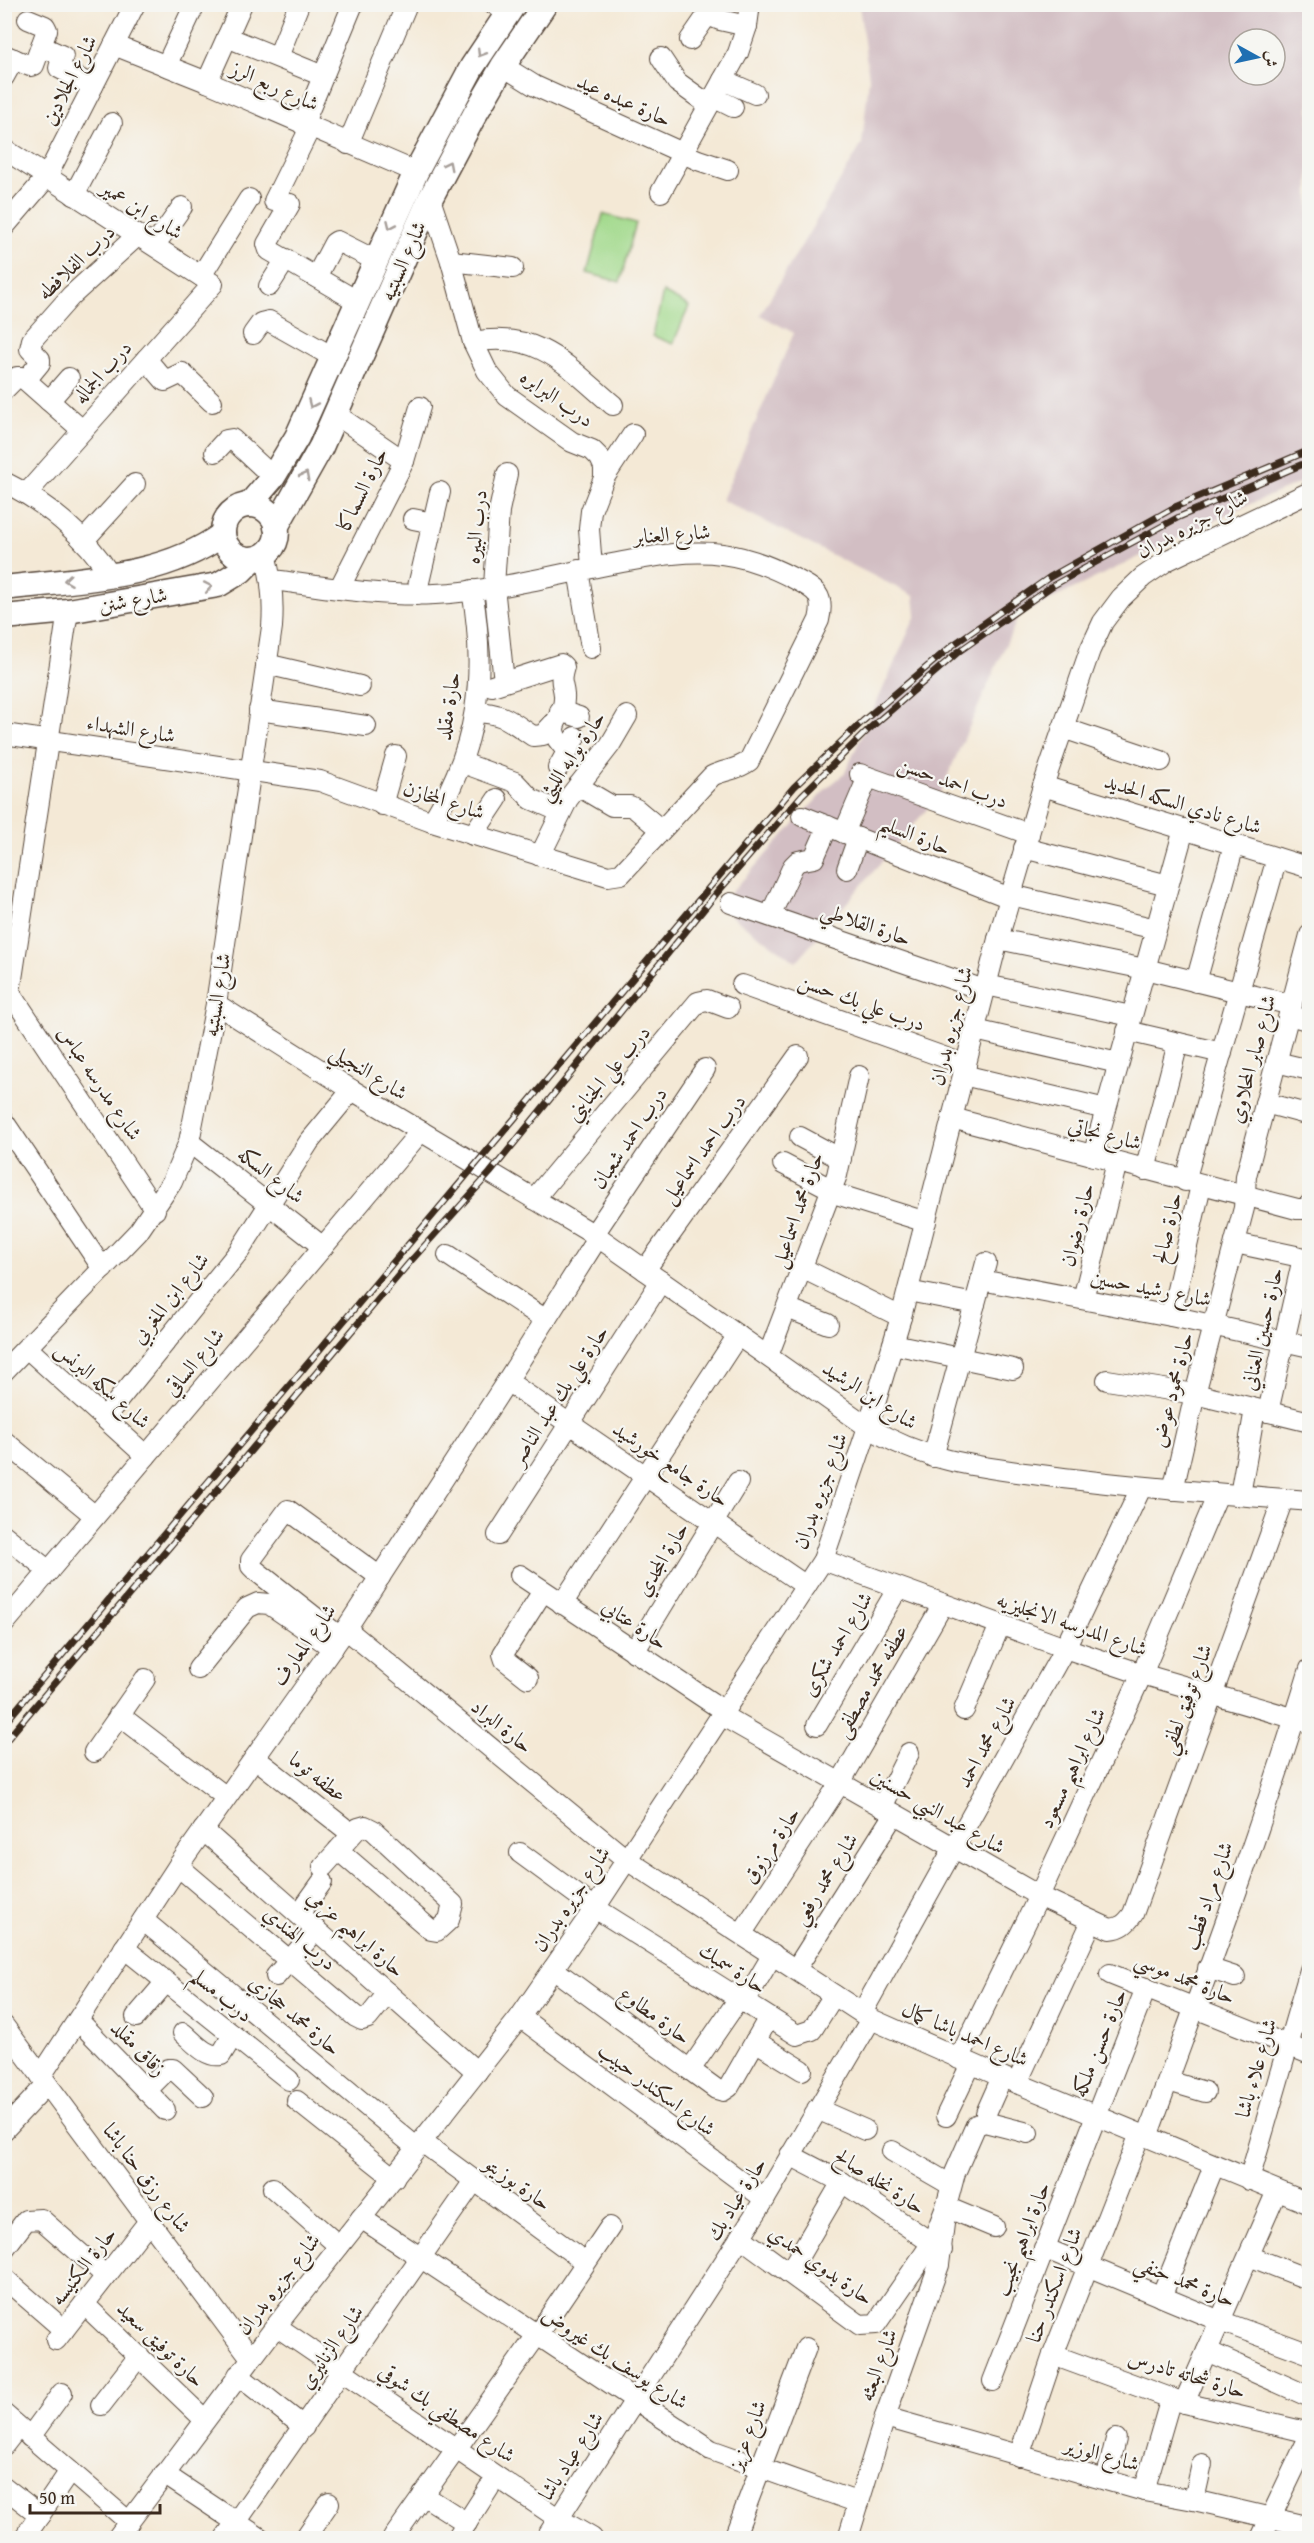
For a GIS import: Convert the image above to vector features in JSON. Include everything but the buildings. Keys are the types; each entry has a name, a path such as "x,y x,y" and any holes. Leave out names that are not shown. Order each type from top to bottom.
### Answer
{"main road":[{"name":"شارع السبتيه","path":"276,527 321,447 430,199 503,66 545,4"},
{"name":"شارع السبتيه","path":"249,505 273,477 297,437 416,172 505,7"},
{"path":"242,506 264,508 274,519 276,527 275,542 259,556 238,556 232,553 224,541 223,526 230,513 242,506"},
{"name":"شارع شنن","path":"4,588 110,575 154,567 178,560 210,544 223,534"},
{"name":"شارع شنن","path":"4,618 68,611 218,585 241,571 259,556"}],"street":[{"name":"شارع الجلادين","path":"4,227 46,178 135,4"},
{"path":"166,66 195,4"},
{"path":"207,82 242,4"},
{"path":"278,57 299,4"},
{"path":"353,4 323,76 267,244 269,250 357,301"},
{"path":"348,144 407,4"},
{"path":"661,192 738,53 747,26 750,4"},
{"path":"690,40 712,10 720,20 747,26"},
{"path":"4,77 9,57 33,66 46,28 28,19"},
{"path":"227,37 323,76"},
{"name":"شارع ربع الرز","path":"114,45 207,82 416,172"},
{"path":"41,46 63,56 59,68 93,86"},
{"path":"661,58 677,82 711,101 733,107"},
{"name":"حارة عبده عيد","path":"503,66 535,86 683,153 728,170"},
{"path":"723,80 754,94"},
{"path":"74,195 112,123"},
{"name":"شارع ابن عمير","path":"4,150 207,280"},
{"name":"درب الجماله","path":"27,493 146,359 207,280 249,199"},
{"name":"درب البرابره","path":"430,199 451,261 473,342 487,371 507,396 572,442 592,450 600,458 604,468 604,478"},
{"path":"155,245 182,207"},
{"name":"درب الفلافطه","path":"26,380 40,363 40,359 32,353 32,340 71,296 138,235"},
{"path":"316,277 334,243 338,241 375,260"},
{"path":"269,286 286,259"},
{"path":"451,261 513,268"},
{"path":"253,334 261,323 269,321 333,357"},
{"path":"473,342 511,339 530,343 563,362 613,405"},
{"path":"146,359 165,381 182,373 212,402"},
{"path":"4,390 17,377 26,380 82,430"},
{"path":"50,401 69,378"},
{"name":"حارة السماكا","path":"339,589 404,461 420,407"},
{"path":"335,414 404,461"},
{"path":"591,648 585,568 591,511 604,478 633,434"},
{"path":"215,452 226,440 232,439 273,477"},
{"name":"درب البيره","path":"504,682 494,586 499,511 507,474"},
{"path":"4,482 27,493 84,540 97,554 110,575"},
{"path":"84,540 135,484"},
{"path":"416,595 440,492"},
{"name":"شارع جزيره بدران","path":"117,2538 251,2358 520,2017 627,1860 823,1560 868,1427 901,1317 985,988 1026,841 1090,650 1104,622 1121,598 1143,577 1168,560 1310,492"},
{"path":"413,519 433,523"},
{"name":"شارع العنابر","path":"273,580 339,589 416,595 472,590 585,568 692,552 722,554 752,560 780,571 818,594 822,606 819,620 749,762 740,768 720,771 712,776 621,874"},
{"name":"شارع السبتيه","path":"4,1371 138,1232 172,1182 189,1142 216,1004 274,601 273,580 259,556"},
{"name":"حارة مقلد","path":"432,822 463,763 475,712 479,640 472,590"},
{"path":"7,987 68,611"},
{"path":"266,664 360,686"},
{"path":"478,690 557,665 564,667 561,678 564,717 554,735 567,752"},
{"path":"260,710 366,726"},
{"path":"475,712 491,713 513,720 533,736 543,735 564,717"},
{"name":"حارة بوابه الليثي","path":"540,855 561,812 610,745 627,716"},
{"path":"1063,728 1161,761"},
{"name":"شارع الشهداء","path":"4,734 250,772"},
{"path":"382,805 396,756"},
{"path":"463,763 515,782 531,799 561,812"},
{"name":"شارع المخازن","path":"250,772 320,781 382,805 473,835 608,876 621,874"},
{"name":"درب احمد حسن","path":"843,832 864,775 1026,841 1168,885"},
{"path":"578,786 612,806 630,806 636,809 661,830"},
{"name":"شارع نادي السكه الحديد","path":"1043,786 1310,868"},
{"path":"473,835 497,799"},
{"name":"حارة السليم","path":"802,816 1010,897 1156,929"},
{"path":"1093,1156 1184,830"},
{"path":"843,832 847,869"},
{"path":"770,916 793,866 798,861 814,858 843,832"},
{"path":"1196,982 1234,845"},
{"name":"حارة صالح","path":"1171,1316 1193,1183 1222,1053 1277,858"},
{"name":"حارة القلاطي","path":"731,903 985,988 1129,1024 1178,1043 1222,1053"},
{"name":"شارع صابر المحلاوي","path":"1245,1196 1246,1176 1290,1010 1305,974 1310,935"},
{"path":"998,939 1145,969 1239,992 1290,1010 1310,1021"},
{"name":"درب علي بك حسن","path":"742,985 964,1070 1106,1109"},
{"name":"شارع مدرسه عباس","path":"7,987 155,1210"},
{"name":"درب علي الجنايني","path":"534,1199 698,1002 707,1000 728,1008"},
{"name":"شارع النجيلي","path":"216,1004 351,1090 498,1178"},
{"path":"975,1030 1118,1063"},
{"path":"1144,1170 1178,1043"},
{"name":"درب احمد اسماعيل","path":"653,1275 798,1056"},
{"path":"1276,1062 1310,1070"},
{"name":"درب احمد شعبان","path":"596,1235 705,1069"},
{"name":"حارة محمد اسماعيل","path":"768,1356 831,1190 841,1159 859,1076"},
{"name":"شارع ابن المغربي","path":"104,1418 240,1250 309,1142 351,1090"},
{"path":"1265,1103 1310,1114"},
{"name":"شارع نجاتي","path":"952,1118 1297,1209 1305,1209 1310,1204"},
{"path":"4,1122 103,1269"},
{"name":"شارع الساقي","path":"4,1624 421,1131"},
{"path":"800,1137 841,1159"},
{"name":"شارع السكه","path":"189,1142 323,1247"},
{"name":"حارة رضوان","path":"1083,1299 1117,1162"},
{"path":"783,1164 831,1190 926,1222"},
{"name":"شارع ابن الرشيد","path":"498,1178 596,1235 889,1440 933,1457 983,1467 1141,1488 1310,1501"},
{"name":"حارة محمود عوض","path":"1173,1490 1194,1394 1235,1243 1245,1196"},
{"name":"شارع المعارف","path":"4,2130 44,2080 78,2020 178,1866 380,1577 546,1320 596,1235"},
{"path":"1235,1243 1306,1258"},
{"path":"448,1255 546,1320"},
{"name":"حارة حسين العناني","path":"1240,1495 1261,1410 1284,1341 1306,1258"},
{"path":"802,1268 901,1317"},
{"name":"شارع رشيد حسين","path":"975,1304 984,1272 1083,1299 1310,1347"},
{"name":"حارة علي بك عبد الناصر","path":"498,1535 570,1424 653,1275"},
{"path":"908,1291 975,1304 933,1457"},
{"path":"787,1308 828,1324"},
{"path":"562,1604 738,1335"},
{"path":"893,1344 1013,1370"},
{"name":"شارع سكه البرنس","path":"27,1348 146,1456"},
{"path":"1107,1380 1194,1394 1310,1422"},
{"name":"حارة جامع خورشيد","path":"507,1381 806,1586"},
{"path":"4,1441 95,1516"},
{"name":"حارة المجدي","path":"634,1652 738,1482"},
{"name":"شارع محمد احمد","path":"867,2016 1065,1648 1141,1488"},
{"name":"شارع ابراهيم مسعود","path":"946,2116 965,2061 1142,1674 1218,1494"},
{"name":"شارع توفيق لطفي","path":"1133,1914 1283,1499"},
{"path":"339,1638 255,1570 251,1566 251,1560 288,1510 380,1577"},
{"path":"4,1535 49,1571"},
{"name":"شارع المدرسه الانجليزيه","path":"823,1560 1142,1674 1302,1721"},
{"name":"حارة عتابي","path":"520,1575 722,1713"},
{"name":"شارع احمد شكرى","path":"817,1725 898,1588"},
{"path":"528,1678 505,1660 503,1654 543,1591"},
{"path":"198,1669 248,1608 258,1603 269,1604 339,1638"},
{"name":"عطفه محمد مصطفى","path":"840,1783 943,1604"},
{"path":"964,1710 1000,1624"},
{"name":"حارة البراد","path":"339,1638 627,1860"},
{"name":"شارع مراد قطب","path":"1143,2136 1168,2081 1208,1968 1302,1721 1310,1669"},
{"path":"94,1752 145,1679"},
{"name":"شارع عبد النبي حسنين","path":"722,1713 888,1811 1039,1896 1110,1929 1119,1928 1127,1923 1133,1914"},
{"path":"119,1715 226,1797"},
{"name":"شارع محمد رفعي","path":"796,1969 888,1811 909,1754"},
{"name":"عطفه توما","path":"255,1758 352,1834"},
{"name":"حارة مرزوق","path":"742,1933 840,1783"},
{"path":"299,1914 338,1851 358,1828 365,1826 373,1830 453,1904 449,1920 436,1931 431,1930 338,1851"},
{"name":"حارة ابراهيم عزمي","path":"203,1830 477,2072"},
{"name":"حارة سمبك","path":"520,1853 595,1908 768,2019 797,2035 812,2030 834,1995"},
{"name":"شارع احمد باشا كمال","path":"627,1860 867,2016 965,2061 1310,2204"},
{"name":"درب الهندي","path":"178,1866 356,2017 362,2020 368,2018 388,1993"},
{"name":"حارة محمد حجازي","path":"143,1920 419,2145"},
{"path":"986,2113 1010,2080 1092,1921"},
{"path":"276,1976 316,1930"},
{"name":"درب مسلم","path":"124,1948 290,2080"},
{"name":"حارة مطاوع","path":"553,1969 690,2070 773,1954"},
{"path":"1208,1968 1235,1977"},
{"name":"شارع علاء باشا","path":"1249,2180 1310,1970"},
{"name":"حارة محمد موسي","path":"1110,1974 1310,2054"},
{"path":"136,2017 166,1982"},
{"name":"حارة حسن ملكه","path":"1096,2115 1146,1988"},
{"name":"حارة عياد بك","path":"636,2401 765,2199 867,2016"},
{"name":"شارع اسكندر حبيب","path":"520,2017 765,2199"},
{"path":"690,2070 716,2089 723,2091 729,2087 768,2019"},
{"name":"زقاق مقلد","path":"78,2020 165,2110"},
{"name":"شارع رزق حنا باشا","path":"4,2026 251,2358"},
{"path":"183,2033 209,2054 215,2056 220,2055 233,2036"},
{"path":"755,2041 802,2070"},
{"path":"146,2091 168,2069 173,2069 203,2097"},
{"path":"1168,2081 1205,2092"},
{"path":"297,2102 393,2178"},
{"path":"817,2109 865,2130"},
{"name":"حارة ابراهيم نجيب","path":"993,2381 1096,2115"},
{"path":"937,2246 951,2186 978,2123 985,2122 1028,2133"},
{"name":"شارع اسكندر حنا","path":"1018,2456 1087,2266 1143,2136"},
{"name":"حارة بوزيتو","path":"419,2145 474,2181 585,2262"},
{"path":"892,2151 951,2186"},
{"name":"حارة نخله صالح","path":"790,2155 842,2182 937,2246"},
{"path":"1161,2297 1214,2166"},
{"name":"شارع الزنانيري","path":"231,2531 474,2181"},
{"path":"789,2273 842,2182"},
{"path":"273,2188 339,2246"},
{"path":"1144,2491 1177,2400 1207,2351 1277,2191"},
{"path":"946,2207 994,2227"},
{"name":"شارع يوسف بك غيروض","path":"361,2218 711,2450 859,2503"},
{"path":"5,2246 26,2220 41,2219 106,2276"},
{"name":"حارة الكنيسه","path":"4,2278 60,2335 149,2221"},
{"path":"393,2538 537,2335 610,2226"},
{"name":"حارة بدوي حمدي","path":"740,2237 860,2325 876,2324 937,2246"},
{"name":"شارع البعثه","path":"848,2538 937,2246"},
{"name":"حارة محمد حنفي","path":"1044,2248 1220,2321 1310,2354"},
{"path":"1248,2256 1310,2280"},
{"name":"حارة توفيق سعيد","path":"84,2304 205,2420"},
{"name":"شارع مصطفي بك شوقي","path":"276,2326 456,2449 592,2538"},
{"name":"شارع عزيز","path":"734,2538 806,2348"},
{"path":"1207,2351 1310,2397"},
{"name":"حارة شحاته تادرس","path":"1053,2355 1177,2400 1310,2434"},
{"path":"101,2405 139,2356"},
{"path":"238,2375 304,2427"},
{"path":"4,2445 18,2426 62,2393"},
{"name":"شارع عياد باشا","path":"546,2538 636,2401"},
{"name":"شارع الوزير","path":"885,2416 1144,2491 1194,2499 1310,2527"},
{"path":"18,2426 129,2522"},
{"path":"1261,2538 1310,2434"},
{"path":"1106,2480 1116,2439"},
{"path":"1194,2499 1202,2464"},
{"path":"24,2538 70,2471"},
{"path":"164,2474 231,2531 260,2538"},
{"path":"4,2487 40,2516"},
{"path":"423,2495 462,2531 489,2488"},
{"path":"305,2538 328,2503"}],"shaded area":[{"path":"859,5 1309,5 1309,479 1236,510 1019,615 939,795 796,962 718,907 827,788 845,773 916,615 914,596 722,500 794,333 760,315 862,144 869,78"}],"green space":[{"path":"603,214 636,223 620,282 587,273"},
{"path":"663,292 689,306 673,344 653,336"}],"railway":[{"path":"4,1724 794,787 863,721 953,645 1050,577 1175,507 1310,450"},
{"path":"4,1743 409,1263 490,1173 716,894 802,795 869,729 958,652 1052,586 1179,517 1310,461"}]}
